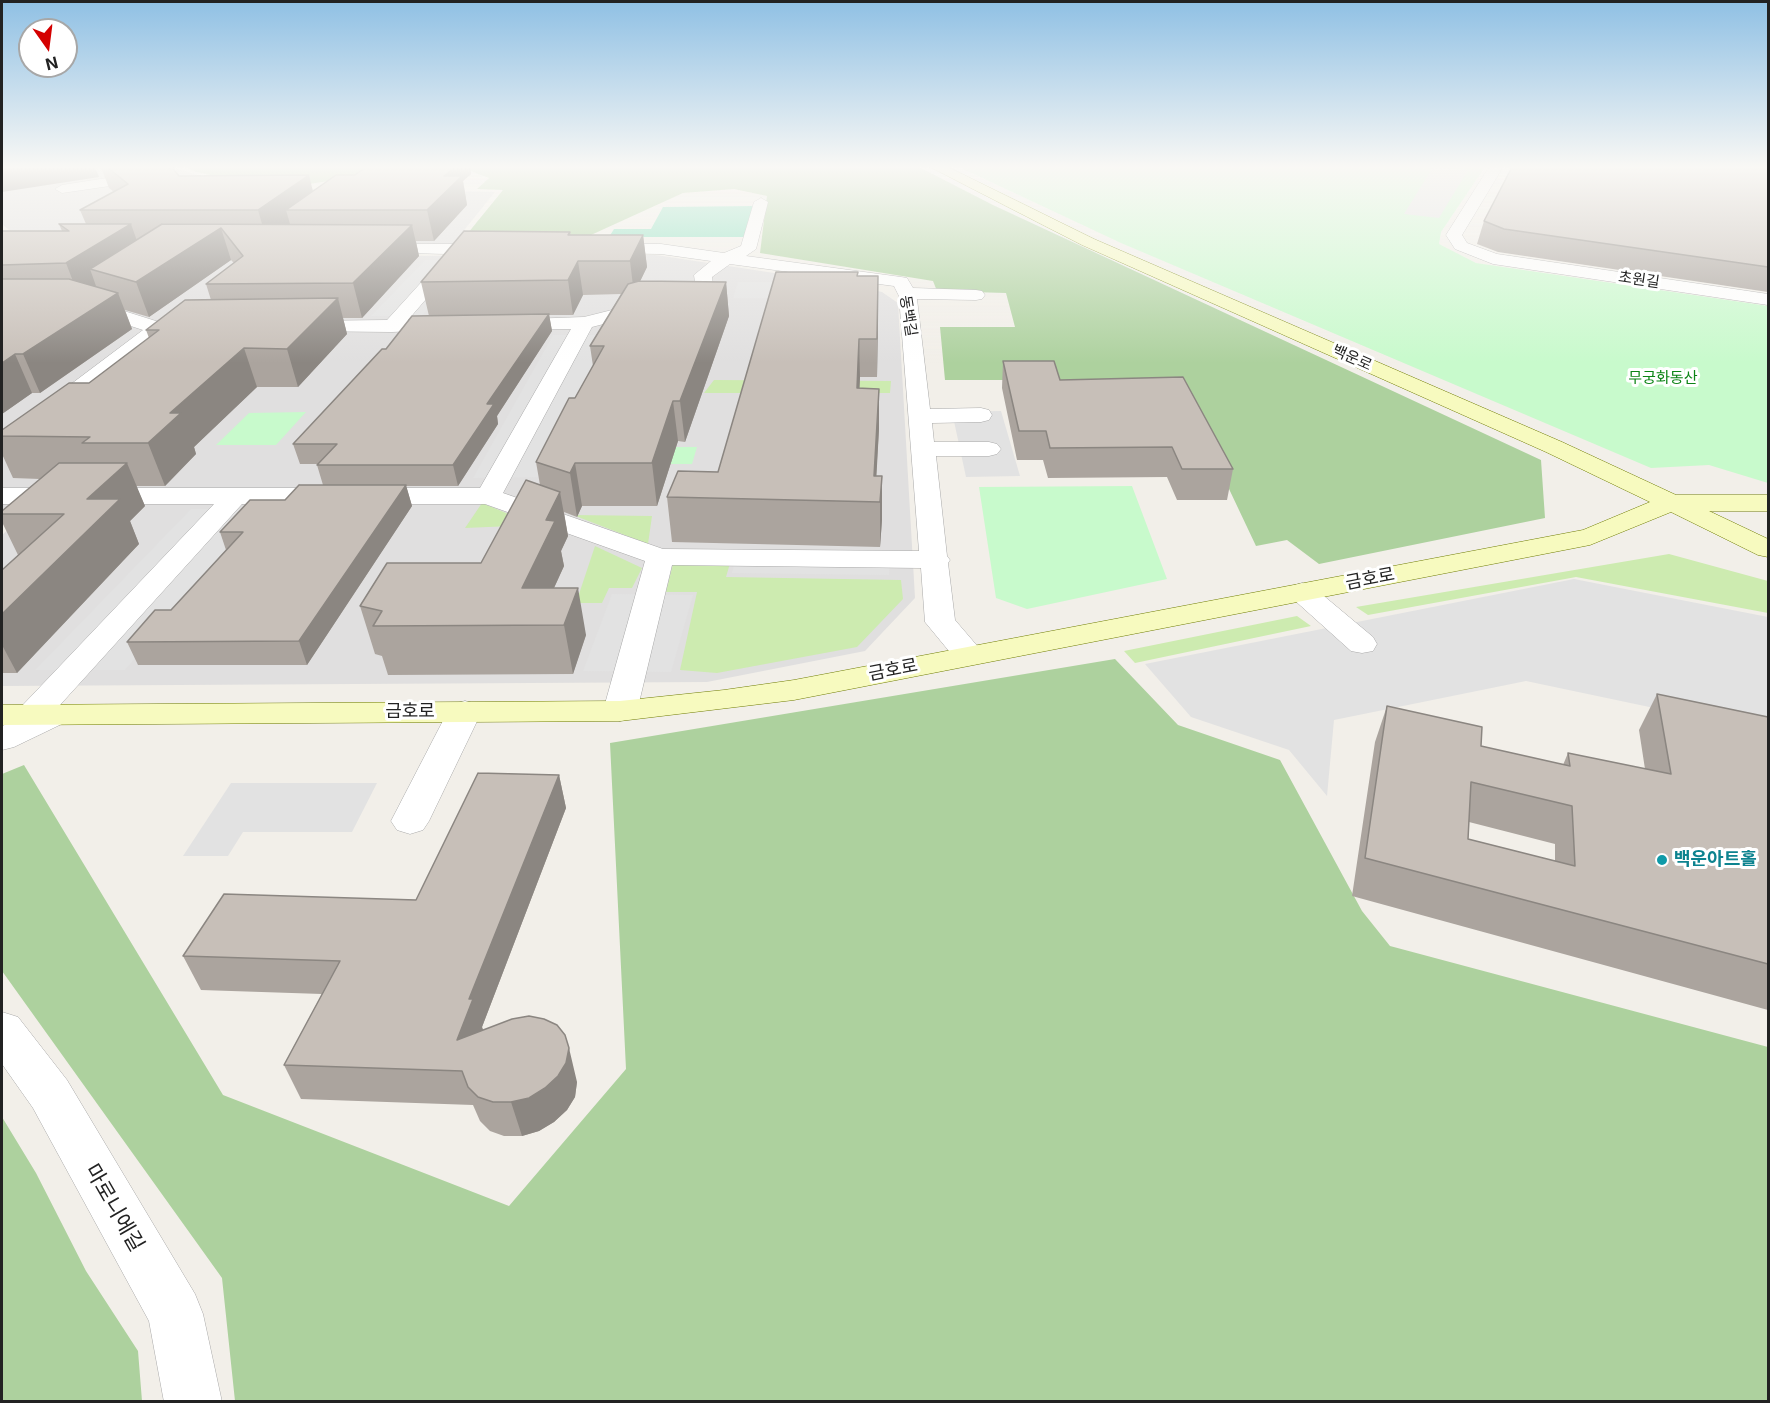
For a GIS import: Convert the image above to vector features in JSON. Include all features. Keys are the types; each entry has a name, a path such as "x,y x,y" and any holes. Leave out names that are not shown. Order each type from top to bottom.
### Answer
{"main road":[{"name":"백운로","path":"1069,232 1554,447 1768,549"},
{"name":"금호로","path":"2,715 620,711 724,700 794,690 1590,537 1671,503 1768,503"}],"street":[{"path":"286,327 584,323 705,292 703,274 728,257 748,249 753,232"},
{"name":"초원길","path":"1456,232 1454,235 1461,246 1493,258 1768,300"},
{"name":"동백길","path":"579,248 661,249 901,282 906,293 924,449 940,622 969,656"},
{"path":"348,249 519,249"},
{"path":"392,326 460,249"},
{"path":"101,293 79,305 157,328 215,328"},
{"path":"906,293 976,295"},
{"path":"488,496 584,323"},
{"path":"2,447 157,328"},
{"path":"920,416 981,415"},
{"path":"924,449 989,449"},
{"path":"2,496 488,496 660,557 936,560"},
{"path":"2,739 44,715 235,496"},
{"path":"620,711 660,557"},
{"path":"1302,592 1362,644"},
{"path":"410,821 465,711"},
{"name":"마로니에길","path":"2,1030 50,1094 175,1314 193,1401"}],"shaded area":[{"path":"11,232 462,232 453,244 65,243"},
{"path":"656,255 840,283 882,292 898,303 915,598 865,651 707,682 2,686 2,535 28,512 2,511 2,262 52,257"},
{"path":"425,260 471,260 422,316 371,316"},
{"path":"738,282 822,282 820,298 733,298"},
{"path":"553,335 612,335 548,477 473,478"},
{"path":"1001,411 1020,476 966,477 952,412"},
{"path":"191,509 264,509 125,670 35,670"},
{"path":"737,551 890,553 889,575 732,573"},
{"path":"1574,579 1768,617 1768,732 1526,681 1334,720 1327,796 1289,750 1191,717 1145,664"},
{"path":"612,594 693,595 671,672 583,671"},
{"path":"231,783 377,783 352,832 243,832 228,856 183,856"}],"green space":[{"path":"468,232 596,232 580,240 459,244"},
{"path":"612,232 745,232 744,237 609,237"},
{"path":"763,232 1052,232 1541,460 1545,518 1319,564 1287,540 1256,546 1186,398 1071,380 945,380 940,327 1015,327 1006,293 937,291 933,281 760,253"},
{"name":"무궁화동산","path":"1099,232 1441,232 1439,244 1476,263 1768,306 1768,483 1709,465 1651,468"},
{"path":"714,380 891,381 890,393 704,393"},
{"path":"306,412 276,445 216,445 249,413"},
{"path":"646,447 697,447 692,464 640,464"},
{"path":"1132,486 1167,579 1027,609 996,598 979,487"},
{"path":"482,503 535,525 465,528"},
{"path":"573,515 652,516 648,544"},
{"path":"595,546 642,568 632,588 609,588 602,603 576,603"},
{"path":"1669,554 1768,581 1768,613 1576,577 1368,615 1356,607"},
{"path":"674,560 731,560 726,577 901,580 903,599 857,647 717,673 680,670 697,592 666,592"},
{"path":"1297,616 1311,626 1135,663 1124,651"},
{"path":"1115,659 1178,725 1280,760 1362,911 1390,946 1768,1047 1768,1401 235,1401 222,1278 2,971 2,774 24,765 223,1095 509,1206 626,1069 610,743"},
{"path":"2,1117 36,1173 86,1271 138,1351 142,1401 2,1401"}],"building":[{"path":"2,232 117,232 66,263 2,265"},
{"path":"148,232 214,232 136,282 90,269"},
{"path":"225,232 404,232 353,283 206,284 243,256"},
{"path":"463,232 643,235 630,261 578,261 568,280 421,282"},
{"path":"1528,232 1768,232 1768,267"},
{"path":"776,272 858,272 857,276 878,276 877,339 859,339 857,388 879,389 874,476 882,476 880,502 667,497 678,471 718,472"},
{"path":"2,279 69,279 118,293 23,354 15,354 2,363"},
{"path":"639,281 726,282 680,401 673,401 652,463 575,463 570,473 536,462 569,398 575,398 604,346 590,346 628,284"},
{"path":"338,298 287,349 244,348 170,413 181,413 148,443 82,443 90,437 2,436 2,430 69,383 89,383 159,330 146,330 185,300"},
{"path":"549,314 487,404 494,404 453,465 317,465 337,444 293,444 382,349 386,349 412,316"},
{"path":"1003,361 1054,361 1060,380 1183,377 1233,469 1182,469 1172,447 1050,448 1046,431 1019,431"},
{"path":"59,463 127,463 87,499 120,499 2,614 2,570 64,514 2,514 2,511"},
{"path":"526,480 560,492 546,520 555,521 522,588 578,588 564,625 373,626 382,611 360,606 387,563 481,563"},
{"path":"299,485 406,485 299,641 127,642 155,610 171,610 243,532 220,532 250,500 285,500"},
{"name":"백운아트홀","path":"1657,694 1768,717 1768,964 1365,858 1387,706 1482,727 1481,746 1570,766 1568,753 1671,774","holes":["1471,782 1572,806 1575,866 1468,839"]},
{"path":"478,773 559,775 469,999 473,999 457,1040 512,1019 529,1016 544,1019 557,1025 565,1035 569,1048 566,1063 558,1076 529,1098 511,1102 493,1102 478,1097 468,1087 462,1071 284,1065 340,961 183,956 224,894 416,900"}],"place":[{"name":"백운아트홀","path":"1662,860"}]}
